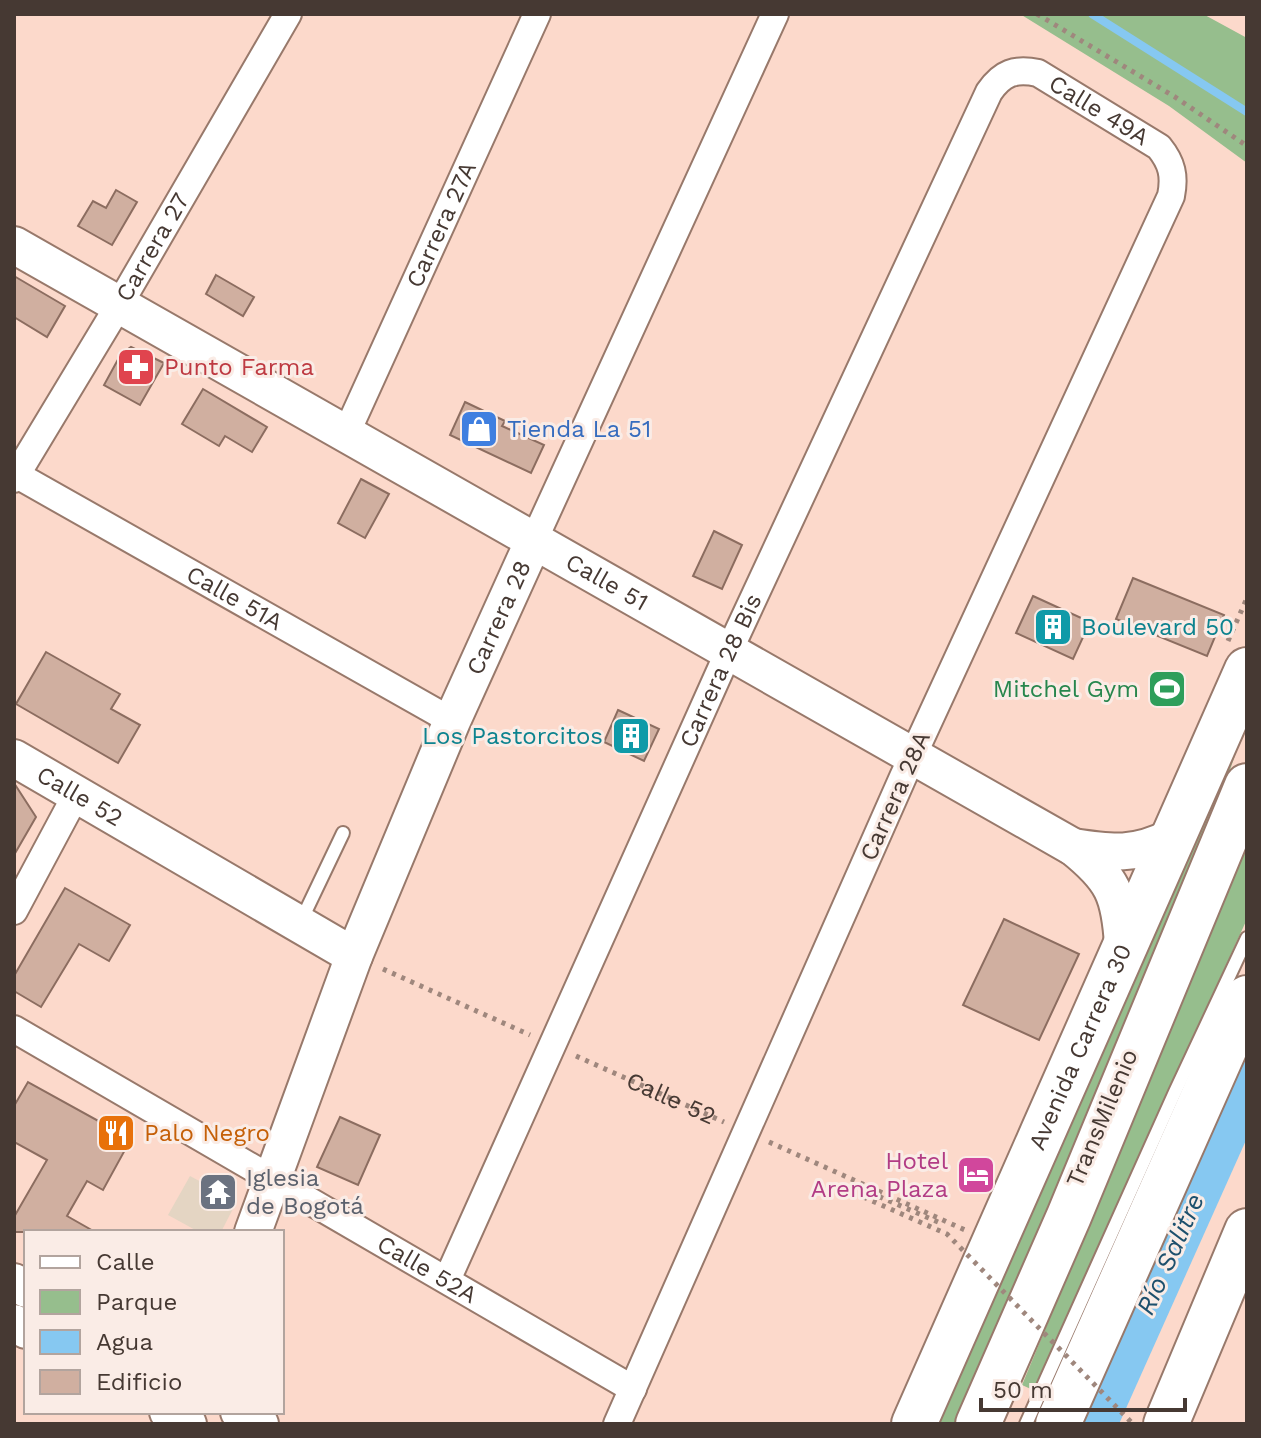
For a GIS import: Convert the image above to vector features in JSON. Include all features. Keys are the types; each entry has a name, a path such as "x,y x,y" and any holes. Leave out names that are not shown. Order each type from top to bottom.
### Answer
{"highway":[{"name":"Avenida Carrera 30","path":"914,1424 1247,670"},
{"path":"978,1424 1069,1216 1247,786"},
{"path":"1058,1424 1247,998"},
{"path":"1166,1424 1247,1231"}],"street":[{"name":"Carrera 27","path":"15,477 288,14"},
{"name":"Carrera 27A","path":"346,434 537,14"},
{"name":"Carrera 28","path":"254,1230 271,1180 364,960 452,721 775,14"},
{"name":"Calle 49A","path":"1010,72 1024,70 1038,73 1159,147 1173,170"},
{"name":"Carrera 28 Bis","path":"447,1280 729,651 989,92 998,79 1010,72"},
{"name":"Carrera 28A","path":"617,1424 913,756 1171,196 1173,170"},
{"name":"Calle 51","path":"14,245 1073,847 1102,873 1117,895 1123,945"},
{"name":"Calle 51A","path":"15,477 452,721"},
{"name":"Calle 52","path":"14,758 364,960"},
{"path":"14,911 76,795"},
{"name":"Calle 51","path":"1073,847 1135,852 1172,837"},
{"name":"Calle 52A","path":"14,1029 633,1389"},
{"path":"242,1414 260,1424"}],"lane":[{"path":"300,924 343,833"},
{"path":"1026,1424 1247,938"}],"path":[{"path":"1037,14 1175,97 1247,146"},
{"name":"Calle 52","path":"364,960 969,1232"},
{"path":"938,1220 864,1190 861,1196 947,1234 1133,1424"}],"shaded area":[{"path":"190,1176 237,1201 222,1230 195,1230 168,1215"}],"green space":[{"path":"1020,14 1203,14 1247,38 1247,163 1169,106"},
{"path":"1247,721 1169,945 957,1424 932,1424"},
{"path":"1247,844 1247,919 1033,1390 1022,1385"}],"water":[{"name":"Río Salitre","path":"1247,1047 1247,1138 1119,1424 1074,1424"}],"building":[{"path":"116,190 137,202 112,245 78,226 93,201 106,208"},
{"path":"216,275 254,297 243,316 206,294"},
{"path":"14,276 65,306 47,337 14,317"},
{"path":"131,347 164,363 140,405 104,385 121,354"},
{"path":"203,389 267,427 252,452 225,436 219,446 182,424"},
{"path":"465,402 505,421 502,426 544,445 531,473 450,435"},
{"path":"361,479 389,494 365,538 338,523"},
{"path":"714,531 742,545 722,589 693,576"},
{"path":"1133,578 1224,615 1207,656 1116,619"},
{"name":"Boulevard 50","path":"1033,596 1090,622 1073,659 1016,633"},
{"path":"46,652 120,694 111,709 140,725 118,763 16,704"},
{"name":"Los Pastorcitos","path":"618,710 659,729 644,761 604,742"},
{"path":"14,783 36,817 14,855"},
{"path":"65,888 130,925 109,961 79,944 41,1007 14,991 14,976"},
{"path":"1004,919 1079,954 1039,1040 963,1005"},
{"path":"28,1082 131,1139 103,1190 87,1181 67,1216 92,1230 14,1232 14,1217 47,1160 14,1142 14,1106"},
{"path":"340,1117 380,1135 358,1185 317,1167"}],"waterway":[{"path":"1092,14 1247,112"}],"place":[{"name":"Punto Farma","path":"136,367"},
{"name":"Tienda La 51","path":"479,429"},
{"name":"Boulevard 50","path":"1053,627"},
{"name":"Mitchel Gym","path":"1167,689"},
{"name":"Los Pastorcitos","path":"631,736"},
{"name":"Palo Negro","path":"116,1133"},
{"name":"Hotel Arena Plaza","path":"976,1175"},
{"name":"Iglesia de Bogotá","path":"218,1192"}]}
